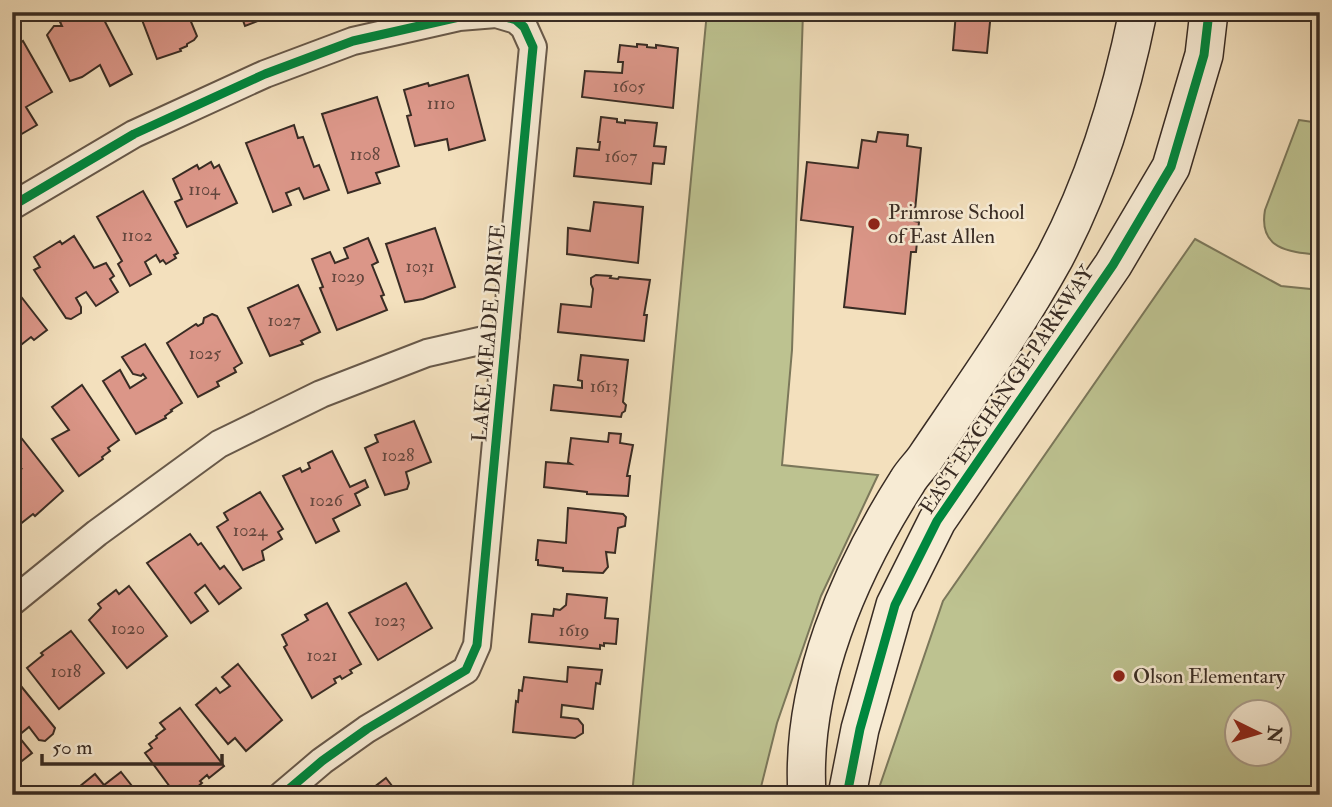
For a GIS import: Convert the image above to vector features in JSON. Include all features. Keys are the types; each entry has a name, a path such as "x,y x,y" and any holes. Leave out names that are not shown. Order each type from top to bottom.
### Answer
{"street":[{"name":"EAST EXCHANGE PARKWAY","path":"807,795 809,726 820,673 836,622 881,526 908,480 1002,344 1055,256 1097,160 1114,111 1138,12"},
{"name":"EAST EXCHANGE PARKWAY","path":"847,795 860,729 895,605 937,521 1113,265 1171,167 1204,55 1212,12"},
{"name":"LAKE MEADE DRIVE","path":"12,206 134,134 265,74 353,41 459,17 506,15 524,27 533,47 477,645 467,670 366,729 282,795"},
{"path":"12,602 97,533 219,444 321,394 427,352 506,335"},
{"path":"926,457 961,486"}],"green space":[{"path":"707,12 803,12 792,350 782,465 878,475 821,596 777,723 759,795 632,795"},
{"path":"1299,120 1320,123 1320,255 1279,246 1271,241 1264,223 1265,210"},
{"path":"1195,239 1281,286 1320,290 1320,795 885,795 878,791 943,601"}],"building":[{"path":"88,12 100,12 132,74 110,86 100,65 82,77 70,81 47,35 54,26 62,26 60,22 77,13 79,17"},
{"path":"139,12 187,12 197,36 180,49 181,51 157,59"},
{"path":"240,12 270,12 271,16 245,26"},
{"path":"956,12 991,12 987,53 953,50"},
{"path":"23,41 52,92 26,107 37,125 13,139 12,48"},
{"path":"637,44 656,48 656,45 678,48 673,108 582,97 585,71 622,73 623,62 618,62 620,45 637,47"},
{"path":"468,75 485,140 449,150 447,139 415,146 404,90"},
{"path":"377,97 399,166 376,173 380,183 348,193 322,114"},
{"path":"601,117 625,123 625,120 657,123 654,146 666,147 664,164 653,163 651,184 574,176 577,148 599,150"},
{"path":"294,125 298,138 303,137 314,167 319,165 329,190 304,199 299,188 286,193 291,205 273,212 246,143"},
{"name":"Primrose School of East Allen","path":"878,132 908,135 907,146 921,148 914,221 919,222 916,252 911,252 905,314 844,307 853,227 801,220 807,162 858,168 862,140 876,142"},
{"path":"211,162 214,168 219,165 237,203 187,227 175,202 182,199 173,179 197,165 199,169"},
{"path":"143,191 178,253 174,255 176,258 166,264 163,260 160,262 156,255 145,262 151,274 130,286 118,264 122,261 97,217"},
{"path":"594,202 643,207 638,263 567,254 568,228 590,231"},
{"path":"435,228 455,287 423,299 405,302 386,244"},
{"path":"74,236 94,268 106,263 114,276 110,279 118,292 96,306 86,292 76,298 81,313 71,319 66,318 34,270 40,267 34,257"},
{"path":"368,238 378,262 372,265 387,310 337,330 312,259 330,252 335,263 348,258 344,248"},
{"path":"596,275 650,280 644,315 647,315 644,341 558,332 561,304 591,307 591,278"},
{"path":"12,285 47,330 34,340 31,337 12,352"},
{"path":"298,285 320,332 301,341 303,344 270,356 248,308"},
{"path":"212,314 217,316 242,363 234,368 236,372 217,382 219,386 198,397 167,343 196,324 198,326 203,323 204,318"},
{"path":"145,344 182,403 171,410 166,418 136,434 103,381 120,370 130,388 146,378 143,374 133,374 122,357"},
{"path":"581,355 628,360 623,402 626,405 621,417 551,410 554,385 582,388 582,381 578,380"},
{"path":"82,385 119,440 108,448 110,451 103,459 79,476 52,439 69,430 52,407"},
{"path":"414,421 431,462 406,472 409,483 407,489 385,495 365,448 378,442 375,435"},
{"path":"609,433 621,434 620,443 633,445 627,476 630,476 628,496 587,494 544,487 546,462 571,464 568,462 571,438 608,442"},
{"path":"19,435 63,491 35,516 33,514 19,525 12,516 12,476 21,469 12,467 12,440"},
{"path":"332,451 350,487 365,480 368,487 355,494 360,505 333,519 339,531 316,543 283,476 300,468 302,472 310,468 308,463"},
{"path":"260,492 283,529 278,532 282,539 262,551 264,560 243,570 217,527 228,520 224,513"},
{"path":"568,508 623,514 626,517 625,526 618,528 615,553 606,552 608,567 603,573 563,571 563,568 538,565 538,540 566,543"},
{"path":"190,534 198,545 201,543 220,569 224,566 241,588 219,604 205,585 195,593 208,611 191,623 147,563"},
{"path":"406,583 432,628 378,660 349,613"},
{"path":"129,586 167,636 127,668 89,620 101,608 98,604 116,590 119,594"},
{"path":"567,594 607,598 605,618 618,619 616,644 604,643 604,646 600,645 600,649 529,642 532,614 553,616 554,609 560,610 566,605"},
{"path":"327,603 361,664 350,670 352,673 342,679 340,676 334,679 336,683 312,698 284,647 287,645 282,635 308,620 305,615"},
{"path":"71,631 104,673 59,709 27,668 43,655 41,653"},
{"path":"238,664 282,720 246,751 235,738 228,744 196,705 216,688 220,693 230,686 222,677"},
{"path":"568,667 602,670 600,684 596,683 593,709 562,705 561,717 578,719 583,725 583,733 575,738 513,732 516,701 518,702 519,690 522,691 524,677 567,682"},
{"path":"12,675 55,728 45,741 39,740 29,727 18,736 32,753 13,768"},
{"path":"180,708 224,766 209,778 207,775 190,793 188,790 182,795 176,795 145,753 152,748 149,744 165,729 160,723"},
{"path":"121,772 139,795 76,795 74,791 95,774 104,785"},
{"path":"386,778 399,795 365,795 365,794"}],"cycle path":[{"path":"847,795 860,729 895,605 937,521 1113,265 1171,167 1204,55 1209,12"},
{"path":"12,206 134,134 265,74 353,41 459,17 496,14 516,20 524,27 533,47 477,645 466,670 367,729 322,761 282,795"}],"place":[{"name":"Primrose School of East Allen","path":"874,224"},
{"name":"Olson Elementary","path":"1119,676"}]}
